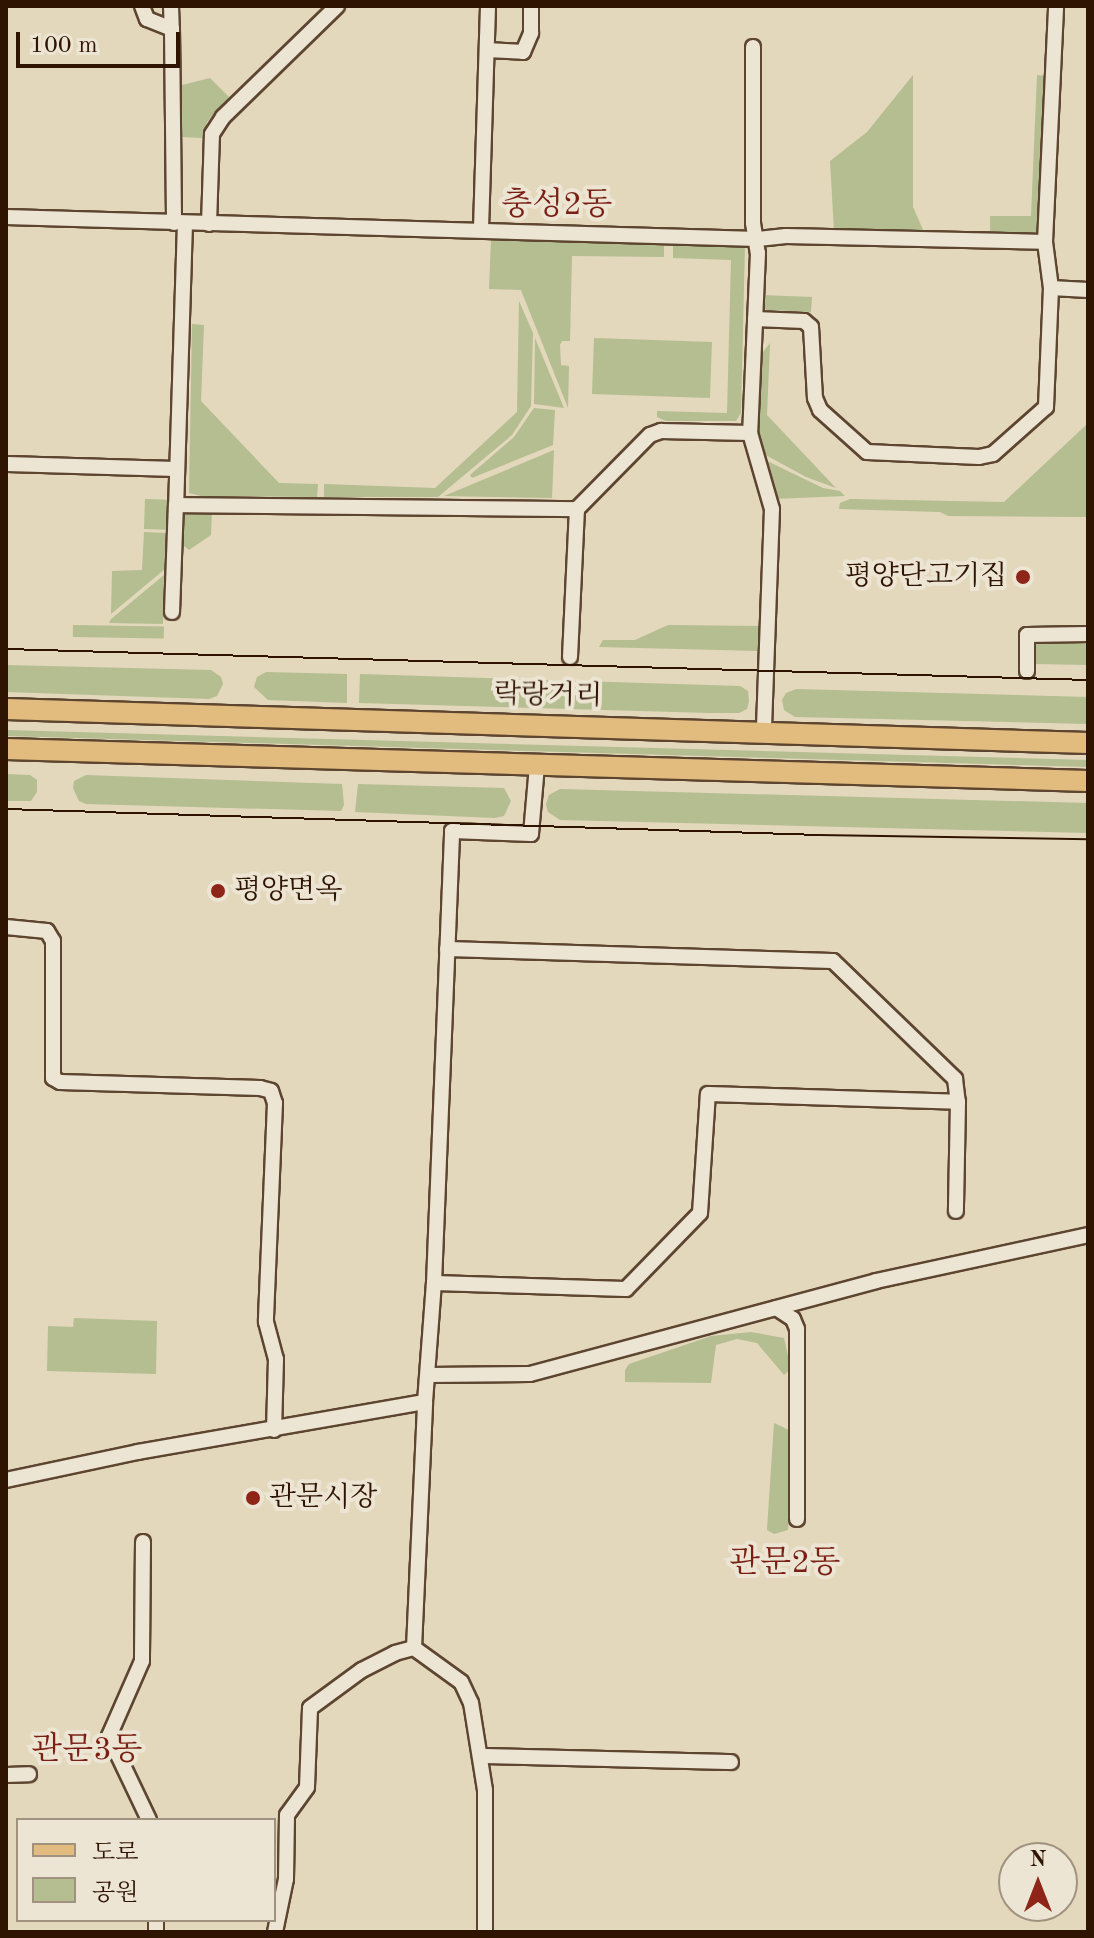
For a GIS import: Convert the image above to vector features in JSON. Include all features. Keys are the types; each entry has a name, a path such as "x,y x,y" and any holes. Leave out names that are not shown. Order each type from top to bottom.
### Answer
{"main road":[{"name":"락랑거리","path":"6,709 1088,743"},
{"path":"6,749 1088,781"}],"street":[{"path":"142,6 147,19 172,29"},
{"path":"171,6 180,223 172,612"},
{"path":"209,224 212,134 223,117 337,6"},
{"path":"481,229 488,6"},
{"path":"487,50 523,52 531,33 531,6"},
{"path":"755,319 804,321 811,327 815,398 820,410 867,452 979,457 993,454 1046,407 1051,288 1045,242 1056,6"},
{"path":"753,47 753,223 758,239 750,433 772,509 764,731"},
{"path":"6,217 758,239 786,236 1045,242"},
{"path":"1051,288 1088,290"},
{"path":"570,657 577,509 650,435 661,431 750,433"},
{"path":"6,464 177,469"},
{"path":"176,505 577,509"},
{"path":"1027,671 1027,635 1088,634"},
{"path":"414,1648 425,1402 434,1283 452,831 531,834 537,766"},
{"path":"6,927 47,931 53,941 53,1078 60,1082 260,1088 271,1091 275,1103 266,1322 276,1359 274,1430"},
{"path":"447,949 833,961 955,1079 958,1102 956,1211"},
{"path":"434,1283 626,1289 700,1213 708,1094 958,1102"},
{"path":"429,1375 530,1374 876,1281 1088,1235"},
{"path":"776,1308 793,1319 797,1329 797,1519"},
{"path":"6,1480 138,1452 425,1402"},
{"path":"143,1542 142,1661 109,1736 148,1818"},
{"path":"414,1648 461,1682 471,1703 482,1756 488,1856 485,1932"},
{"path":"275,1932 286,1879 287,1815 307,1787 310,1708 362,1670 395,1653 414,1648"},
{"path":"482,1756 731,1762"},
{"path":"6,1775 29,1774"}],"green space":[{"path":"913,75 913,207 924,232 834,231 830,161 867,132"},
{"path":"1037,75 1046,76 1039,232 990,234 990,216 1031,216"},
{"path":"210,78 229,97 207,122 203,138 181,137 182,85"},
{"path":"491,239 664,241 664,257 572,256 570,341 562,341 560,345 561,365 569,366 568,408 521,290 489,289"},
{"path":"673,242 745,245 741,413 736,421 666,421 657,417 657,411 727,413 731,260 673,258"},
{"path":"762,295 812,297 811,312 767,310 762,307"},
{"path":"519,301 533,333 531,406 512,435 438,497 324,497 324,484 435,488 517,412"},
{"path":"1086,305 1088,517 948,516 940,512 839,509 840,503 850,499 1004,502 1086,425"},
{"path":"192,324 204,325 201,401 279,483 318,484 317,497 201,496 189,493"},
{"path":"535,338 564,408 534,404"},
{"path":"594,338 712,342 710,398 592,394"},
{"path":"770,343 767,415 836,488 806,477 762,453 756,432 759,357"},
{"path":"534,408 555,410 553,445 472,478 470,475 514,437"},
{"path":"554,450 552,498 444,496"},
{"path":"763,459 823,488 840,491 845,496 774,499"},
{"path":"145,499 168,500 167,530 144,529"},
{"path":"188,511 212,511 211,535 189,550 183,545 183,516"},
{"path":"144,532 166,533 165,569 111,614 112,571 142,570"},
{"path":"164,575 163,624 109,623 111,619"},
{"path":"73,625 164,627 164,639 73,637"},
{"path":"668,625 760,626 759,651 599,647 603,640 635,640"},
{"path":"1035,638 1088,639 1088,665 1035,664"},
{"path":"6,665 211,670 221,677 223,684 217,696 209,699 6,692"},
{"path":"266,672 347,674 347,703 268,700 254,687 257,677"},
{"path":"360,674 740,686 748,691 749,701 747,709 739,713 359,703"},
{"path":"796,689 1088,697 1088,724 795,717 784,710 782,700 786,693"},
{"path":"6,730 1088,760 1088,767 6,736"},
{"path":"6,774 30,775 37,780 37,792 31,801 6,801"},
{"path":"86,775 342,784 344,805 341,811 86,804 79,801 73,788 74,781"},
{"path":"358,784 504,788 511,801 504,816 495,818 355,812"},
{"path":"560,789 1088,803 1088,833 560,820 548,812 546,804 549,795"},
{"path":"74,1318 157,1321 156,1374 47,1371 48,1326 73,1327"},
{"path":"751,1332 784,1338 791,1369 784,1375 757,1343 737,1339 716,1345 711,1383 625,1382 625,1370 629,1364 711,1336"},
{"path":"774,1423 789,1430 793,1450 788,1530 774,1534 767,1530"}],"tram line":[{"path":"6,649 1088,680"},
{"path":"6,809 820,835 1088,839"}],"place":[{"name":"평양단고기집","path":"1023,577"},
{"name":"평양면옥","path":"218,891"},
{"name":"관문시장","path":"253,1498"}],"district":[{"name":"충성2동","path":"557,206"},
{"name":"관문2동","path":"785,1564"},
{"name":"관문3동","path":"87,1751"}]}
